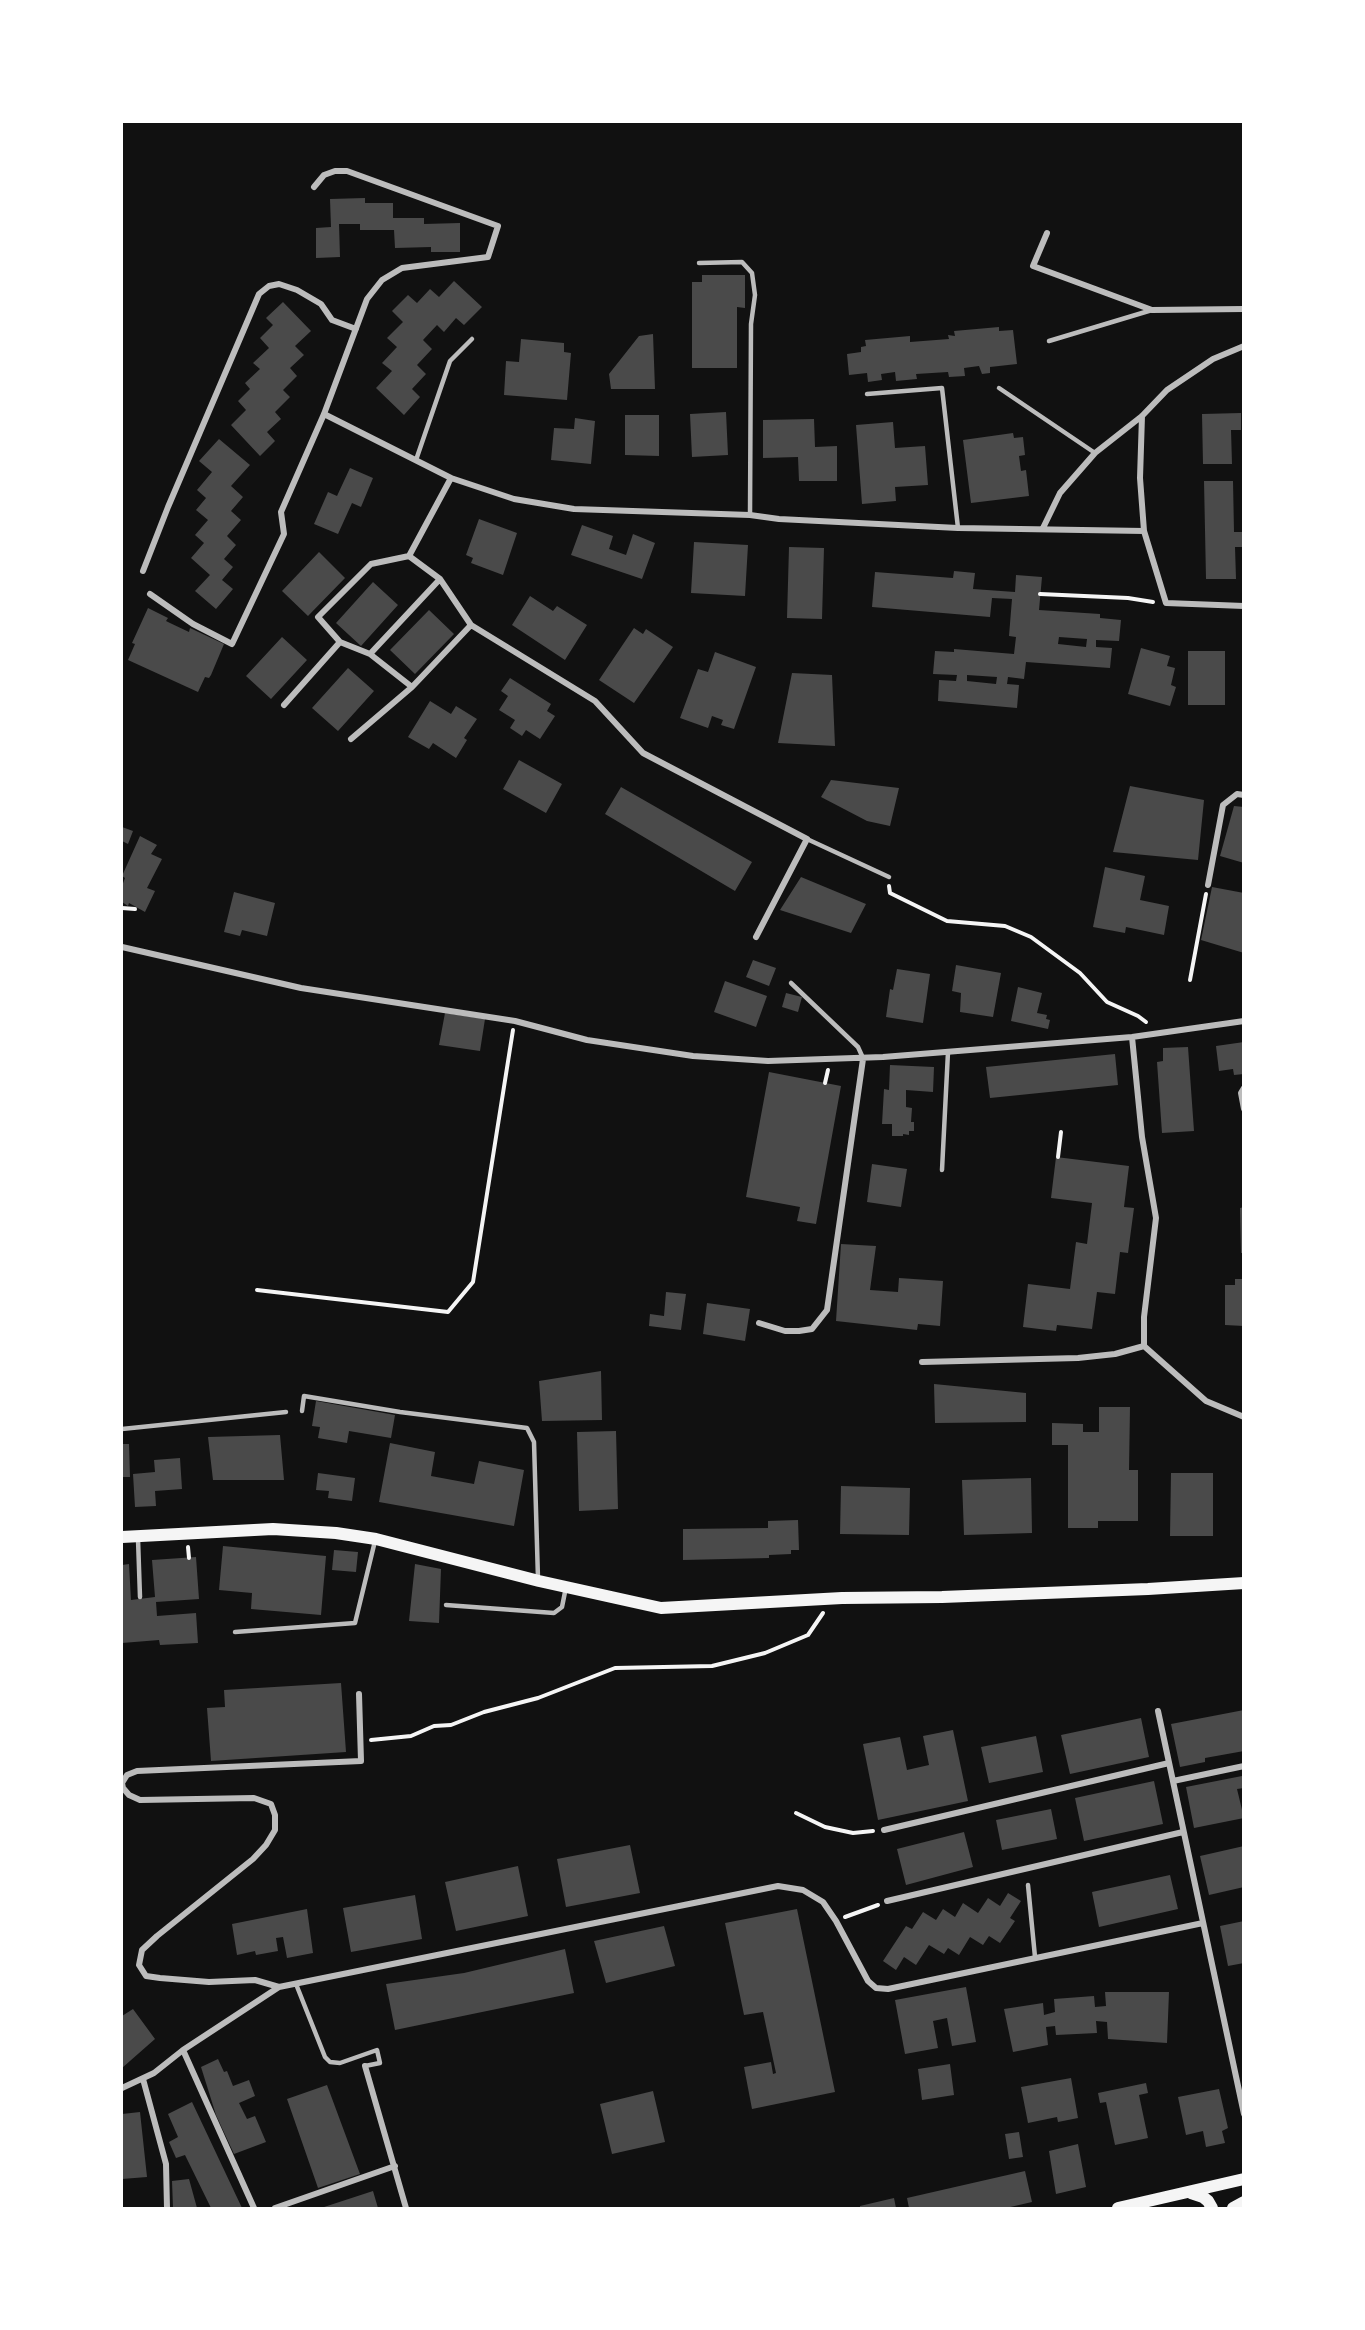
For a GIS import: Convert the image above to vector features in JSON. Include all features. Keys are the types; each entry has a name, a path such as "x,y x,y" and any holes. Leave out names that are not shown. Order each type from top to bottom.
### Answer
{"main road":[{"path":"122,1537 273,1529 376,1539 538,1581 662,1608 824,1599 1138,1590 1244,1583"},
{"path":"1118,2208 1244,2179"},
{"path":"1185,2193 1195,2193 1203,2197 1212,2208"},
{"path":"1233,2208 1244,2202"}],"street":[{"path":"150,594 193,624 232,644 284,534 281,512 324,414 367,299 382,279 402,268 488,257 498,226 347,171 335,171 324,175 314,187"},
{"path":"1047,234 1033,266 1152,310 1244,309"},
{"path":"143,571 259,294 269,286 279,284 297,290 321,304 332,320 356,329"},
{"path":"1043,528 1060,493 1095,453 1142,416 1167,390 1213,359 1244,346"},
{"path":"324,414 451,478 514,499 574,509 750,515 779,519 958,528 1144,531"},
{"path":"1142,416 1140,478 1144,531 1166,603 1244,606"},
{"path":"409,556 451,478"},
{"path":"412,687 370,654 340,642 318,617 371,564 409,556 440,579 471,625 595,701 643,753 807,838 756,937"},
{"path":"370,654 440,579"},
{"path":"351,739 412,687 471,625"},
{"path":"284,705 340,642"},
{"path":"1208,885 1222,805 1237,794 1244,795"},
{"path":"122,947 226,973 301,988 515,1021 587,1040 676,1054 768,1061 863,1059 1132,1037 1244,1021"},
{"path":"1132,1037 1142,1137 1156,1218 1144,1317 1144,1346 1206,1401 1244,1417"},
{"path":"759,1323 785,1331 812,1329 827,1310 863,1059"},
{"path":"1244,1088 1241,1093 1244,1109"},
{"path":"922,1362 1078,1358 1115,1354 1144,1346"},
{"path":"279,1987 255,1980 209,1982 146,1976 139,1965 142,1950 253,1859 266,1845 275,1830 276,1815 271,1804 254,1798 140,1800 129,1795 122,1783 127,1775 136,1771 361,1761 359,1694"},
{"path":"1158,1711 1244,2114"},
{"path":"884,1830 1169,1763"},
{"path":"1173,1781 1244,1766"},
{"path":"887,1901 1183,1832"},
{"path":"122,2088 154,2073 183,2050 279,1987 778,1886 803,1890 823,1902 836,1921 868,1981 876,1988 888,1989 1203,1923"},
{"path":"183,2050 254,2208"},
{"path":"364,2066 406,2208"},
{"path":"143,2079 166,2164 167,2208"},
{"path":"275,2208 395,2166"}],"lane":[{"path":"699,263 742,262 752,273 755,295 751,324 750,515"},
{"path":"1049,341 1152,310"},
{"path":"416,460 450,361 472,339"},
{"path":"867,393 942,388 958,528"},
{"path":"999,388 1095,453"},
{"path":"807,838 889,876"},
{"path":"791,983 858,1047 863,1059"},
{"path":"942,1170 948,1052"},
{"path":"302,1411 304,1396 400,1412 526,1428 534,1442 538,1581"},
{"path":"122,1429 286,1412"},
{"path":"137,1536 140,1597"},
{"path":"235,1632 355,1623 376,1539"},
{"path":"446,1605 554,1613 562,1606 566,1587"},
{"path":"1028,1885 1035,1957"},
{"path":"296,1984 325,2057 330,2062 340,2063 376,2050 380,2063 364,2066"}],"path":[{"path":"1040,594 1128,598 1166,603"},
{"path":"889,876 890,893 947,921 1005,926 1031,937 1080,973 1107,1002 1138,1016 1159,1033"},
{"path":"1190,980 1208,885"},
{"path":"122,908 135,909"},
{"path":"257,1290 448,1312 473,1282 515,1021"},
{"path":"825,1083 827,1070"},
{"path":"1058,1157 1061,1132"},
{"path":"361,1740 411,1736 434,1726 451,1725 484,1712 538,1698 615,1668 712,1666 765,1653 808,1635 824,1612 824,1599"},
{"path":"796,1813 825,1827 853,1833 884,1830"},
{"path":"849,1916 871,1907"}],"building":[{"path":"365,198 365,203 393,203 393,218 424,218 424,224 460,223 460,252 431,252 431,247 395,248 394,230 360,230 360,224 339,224 340,257 316,258 316,228 331,227 330,199"},
{"path":"702,275 745,275 745,308 737,307 737,368 692,368 692,282 702,282"},
{"path":"454,281 482,307 464,325 456,318 444,332 437,325 423,340 432,349 417,365 426,374 412,389 420,397 404,415 376,388 392,371 382,363 397,347 387,338 403,322 392,311 408,295 417,303 430,289 439,297"},
{"path":"283,302 311,331 295,346 304,355 290,368 297,376 283,390 290,397 275,412 281,419 267,432 275,441 260,456 231,425 246,410 238,401 250,389 245,383 260,369 253,363 269,348 260,338 273,325 266,318"},
{"path":"999,327 999,331 1013,330 1017,364 990,367 990,373 982,374 979,366 964,368 965,376 949,377 948,372 916,374 917,379 896,381 895,372 881,374 882,380 868,382 867,373 849,375 847,354 861,352 861,347 866,346 865,340 910,336 910,342 949,339 948,335 955,336 954,331"},
{"path":"653,334 655,389 611,389 609,374 639,336"},
{"path":"521,339 564,343 564,352 571,353 567,400 504,395 506,361 519,362"},
{"path":"726,412 728,455 692,457 690,414"},
{"path":"1241,413 1241,430 1231,430 1232,464 1203,464 1202,414"},
{"path":"625,415 659,415 659,456 625,455"},
{"path":"575,418 595,421 591,464 551,460 554,428 574,429"},
{"path":"814,419 815,447 837,446 837,481 799,481 798,457 763,458 763,420"},
{"path":"893,422 895,448 925,446 928,485 895,487 896,501 862,504 856,425"},
{"path":"1013,433 1014,438 1023,437 1025,455 1019,456 1021,471 1026,470 1029,496 971,503 963,440"},
{"path":"219,439 250,465 231,486 243,497 231,511 241,520 227,536 236,545 224,559 233,567 222,580 233,589 216,609 195,591 210,575 191,558 204,543 195,535 208,520 196,510 206,498 197,490 212,472 199,461"},
{"path":"350,468 373,478 361,507 352,503 338,534 314,524 328,492 337,496"},
{"path":"1204,481 1233,481 1234,532 1244,532 1244,547 1235,547 1236,579 1206,579"},
{"path":"479,519 517,533 503,575 471,563 473,558 466,555"},
{"path":"582,525 613,536 609,549 626,555 633,534 655,543 642,579 571,555"},
{"path":"694,542 748,545 745,596 691,593"},
{"path":"789,547 824,548 822,619 787,618"},
{"path":"319,552 345,578 308,616 282,591"},
{"path":"954,571 975,573 973,589 1015,592 1016,575 1042,577 1039,610 1100,614 1100,618 1121,620 1119,641 1096,640 1096,647 1112,648 1110,668 1026,662 1024,679 1008,677 1007,684 1019,685 1017,708 938,701 939,680 956,681 957,675 933,674 935,651 954,652 954,649 1014,654 1016,637 1009,636 1012,599 992,598 990,617 872,607 875,572 953,578","holes":["1059,637 1087,639 1086,647 1058,644","967,675 997,677 996,684 967,681"]},
{"path":"373,582 398,605 361,646 336,623"},
{"path":"530,596 553,611 557,606 587,625 565,660 512,625"},
{"path":"148,608 168,618 166,621 189,632 190,628 224,644 211,675 209,678 205,677 198,692 128,660 135,644 132,643"},
{"path":"429,610 454,634 415,674 390,650"},
{"path":"634,628 643,634 646,629 673,647 634,703 599,680"},
{"path":"282,637 307,660 271,699 246,676"},
{"path":"1141,648 1170,656 1167,666 1175,668 1171,685 1176,687 1170,706 1128,694"},
{"path":"1188,651 1225,651 1225,705 1188,705"},
{"path":"715,652 756,667 734,729 721,725 723,720 712,716 708,728 680,718 698,669 708,672"},
{"path":"348,668 374,691 338,731 312,708"},
{"path":"792,673 832,675 835,746 778,743"},
{"path":"510,678 551,704 547,711 555,716 540,739 526,730 522,736 510,728 515,720 499,710 508,696 501,691"},
{"path":"430,701 451,714 456,706 477,719 464,738 467,740 456,758 433,743 429,749 408,737"},
{"path":"519,760 562,784 546,813 503,789"},
{"path":"831,780 899,788 890,826 867,821 821,797"},
{"path":"1130,786 1204,800 1198,860 1113,852"},
{"path":"621,787 752,862 735,891 605,814"},
{"path":"1234,806 1244,807 1244,863 1220,856"},
{"path":"122,827 133,831 128,844 122,841"},
{"path":"140,836 157,845 151,854 162,859 147,888 155,891 145,912 129,903 128,906 122,902 122,886 125,878 122,876"},
{"path":"1105,867 1145,876 1140,900 1169,906 1164,935 1126,927 1125,933 1093,927"},
{"path":"801,877 866,904 851,933 780,910"},
{"path":"1212,887 1244,893 1244,953 1201,940"},
{"path":"234,892 275,903 267,936 242,930 240,936 224,932"},
{"path":"753,960 776,968 769,986 746,977"},
{"path":"956,965 1001,973 993,1017 960,1012 961,993 952,991"},
{"path":"897,969 930,974 923,1023 886,1017 890,989 893,990"},
{"path":"725,981 767,996 756,1027 714,1012"},
{"path":"1018,987 1042,993 1037,1013 1047,1015 1046,1019 1050,1020 1048,1029 1011,1021"},
{"path":"786,993 802,997 798,1012 782,1007"},
{"path":"445,1013 485,1019 480,1051 439,1045"},
{"path":"1244,1042 1244,1074 1234,1075 1233,1069 1219,1071 1216,1046"},
{"path":"1188,1047 1194,1131 1162,1133 1157,1062 1163,1061 1163,1048"},
{"path":"1115,1054 1118,1085 990,1098 986,1067"},
{"path":"890,1065 934,1067 933,1092 906,1090 906,1107 912,1108 911,1122 914,1122 914,1131 909,1131 909,1135 892,1136 892,1124 882,1124 884,1089 889,1090"},
{"path":"769,1072 841,1086 816,1224 797,1221 800,1207 746,1197"},
{"path":"1056,1157 1129,1166 1124,1207 1134,1208 1128,1253 1120,1252 1115,1294 1097,1292 1092,1329 1057,1325 1056,1331 1023,1327 1028,1284 1070,1289 1076,1242 1087,1244 1092,1203 1051,1198"},
{"path":"872,1164 907,1169 901,1207 867,1202"},
{"path":"1244,1207 1244,1253 1241,1253 1240,1208"},
{"path":"841,1244 876,1246 870,1290 898,1292 899,1278 943,1281 940,1326 918,1324 917,1330 836,1321"},
{"path":"1235,1279 1244,1279 1244,1326 1225,1325 1225,1285 1235,1285"},
{"path":"666,1292 686,1294 681,1330 649,1326 650,1314 664,1316"},
{"path":"707,1303 750,1309 745,1341 703,1334"},
{"path":"601,1371 602,1420 542,1421 539,1381"},
{"path":"934,1384 1026,1393 1026,1422 935,1423"},
{"path":"316,1401 395,1415 391,1438 349,1431 347,1443 318,1438 320,1427 312,1426"},
{"path":"1099,1407 1130,1407 1129,1470 1138,1470 1138,1521 1098,1521 1098,1528 1068,1528 1068,1445 1052,1445 1052,1423 1083,1424 1083,1432 1099,1432"},
{"path":"616,1431 618,1509 579,1511 577,1432"},
{"path":"280,1435 284,1480 213,1480 208,1437"},
{"path":"390,1443 435,1452 431,1476 474,1484 479,1461 524,1470 514,1526 379,1502"},
{"path":"122,1444 129,1444 130,1477 122,1477"},
{"path":"180,1458 182,1489 155,1491 156,1506 135,1507 133,1474 155,1472 154,1460"},
{"path":"318,1473 355,1478 352,1501 328,1498 329,1491 316,1490"},
{"path":"1171,1473 1213,1473 1213,1536 1170,1536"},
{"path":"1031,1478 1032,1533 964,1535 962,1480"},
{"path":"841,1486 910,1488 909,1535 840,1534"},
{"path":"798,1520 799,1550 791,1550 791,1554 769,1555 769,1558 683,1560 683,1529 768,1528 768,1521"},
{"path":"223,1546 326,1556 321,1615 251,1609 252,1593 219,1590"},
{"path":"334,1550 358,1552 356,1572 332,1570"},
{"path":"196,1557 199,1599 156,1602 157,1616 196,1613 198,1643 160,1645 159,1640 122,1643 122,1565 129,1564 131,1600 155,1597 152,1560"},
{"path":"415,1564 441,1569 439,1623 409,1621"},
{"path":"341,1683 346,1752 211,1761 207,1708 225,1707 224,1690"},
{"path":"1244,1710 1244,1751 1205,1758 1205,1762 1180,1767 1171,1724"},
{"path":"1141,1718 1149,1757 1070,1774 1061,1735"},
{"path":"953,1730 968,1801 878,1820 863,1744 900,1737 907,1770 929,1765 923,1736"},
{"path":"1036,1736 1043,1772 989,1783 981,1747"},
{"path":"1242,1776 1244,1788 1237,1789 1244,1818 1194,1828 1186,1787"},
{"path":"1154,1781 1163,1824 1084,1841 1075,1798"},
{"path":"1051,1809 1057,1839 1002,1850 996,1820"},
{"path":"964,1832 973,1867 906,1885 897,1849"},
{"path":"630,1845 640,1893 566,1907 557,1859"},
{"path":"1244,1846 1244,1887 1209,1895 1200,1856"},
{"path":"518,1866 528,1916 456,1931 445,1882"},
{"path":"1170,1875 1178,1909 1099,1927 1092,1892"},
{"path":"1008,1893 1021,1901 1010,1918 1015,1921 1000,1943 989,1936 983,1945 970,1937 959,1955 948,1948 944,1954 929,1945 916,1965 904,1957 896,1970 883,1961 906,1926 912,1929 923,1912 936,1920 943,1909 955,1917 963,1903 978,1913 988,1898 1000,1906"},
{"path":"415,1895 422,1939 351,1952 343,1908"},
{"path":"307,1909 313,1953 287,1958 283,1937 276,1938 278,1951 256,1955 255,1951 237,1955 232,1924"},
{"path":"797,1909 835,2092 752,2109 744,2067 771,2062 773,2074 776,2073 763,2012 744,2015 725,1923"},
{"path":"1244,1921 1244,1963 1228,1966 1220,1926"},
{"path":"664,1926 675,1966 606,1983 594,1941"},
{"path":"565,1949 574,1993 395,2030 386,1984 464,1973"},
{"path":"966,1987 976,2042 952,2046 947,2018 933,2021 938,2048 905,2054 895,2000"},
{"path":"1105,1992 1169,1992 1167,2043 1108,2039 1107,2022 1096,2021 1097,2033 1056,2035 1055,2026 1046,2027 1048,2045 1013,2052 1004,2009 1043,2003 1044,2015 1055,2012 1054,1999 1094,1996 1095,2007 1106,2006"},
{"path":"133,2009 155,2039 122,2068 122,2016"},
{"path":"218,2059 224,2072 227,2071 233,2086 249,2080 255,2096 239,2103 247,2119 255,2116 266,2142 234,2154 216,2115 201,2067"},
{"path":"950,2064 954,2095 922,2100 918,2069"},
{"path":"1071,2078 1078,2118 1058,2122 1057,2117 1028,2123 1021,2087"},
{"path":"1146,2083 1148,2093 1139,2095 1148,2138 1115,2145 1106,2102 1100,2103 1098,2093"},
{"path":"327,2085 360,2174 318,2188 287,2099"},
{"path":"1219,2089 1228,2128 1222,2131 1225,2143 1206,2147 1203,2131 1186,2135 1178,2097"},
{"path":"653,2091 665,2142 612,2154 600,2104"},
{"path":"192,2102 242,2208 211,2208 185,2155 176,2158 169,2142 178,2137 168,2114"},
{"path":"140,2112 147,2177 122,2179 122,2114"},
{"path":"1019,2132 1023,2157 1009,2159 1005,2134"},
{"path":"1078,2144 1086,2187 1056,2194 1049,2151"},
{"path":"1025,2171 1032,2202 1006,2208 909,2208 907,2198"},
{"path":"189,2179 197,2208 173,2208 172,2181"},
{"path":"373,2191 378,2208 321,2208"},
{"path":"894,2198 896,2208 860,2208 860,2206"}]}
